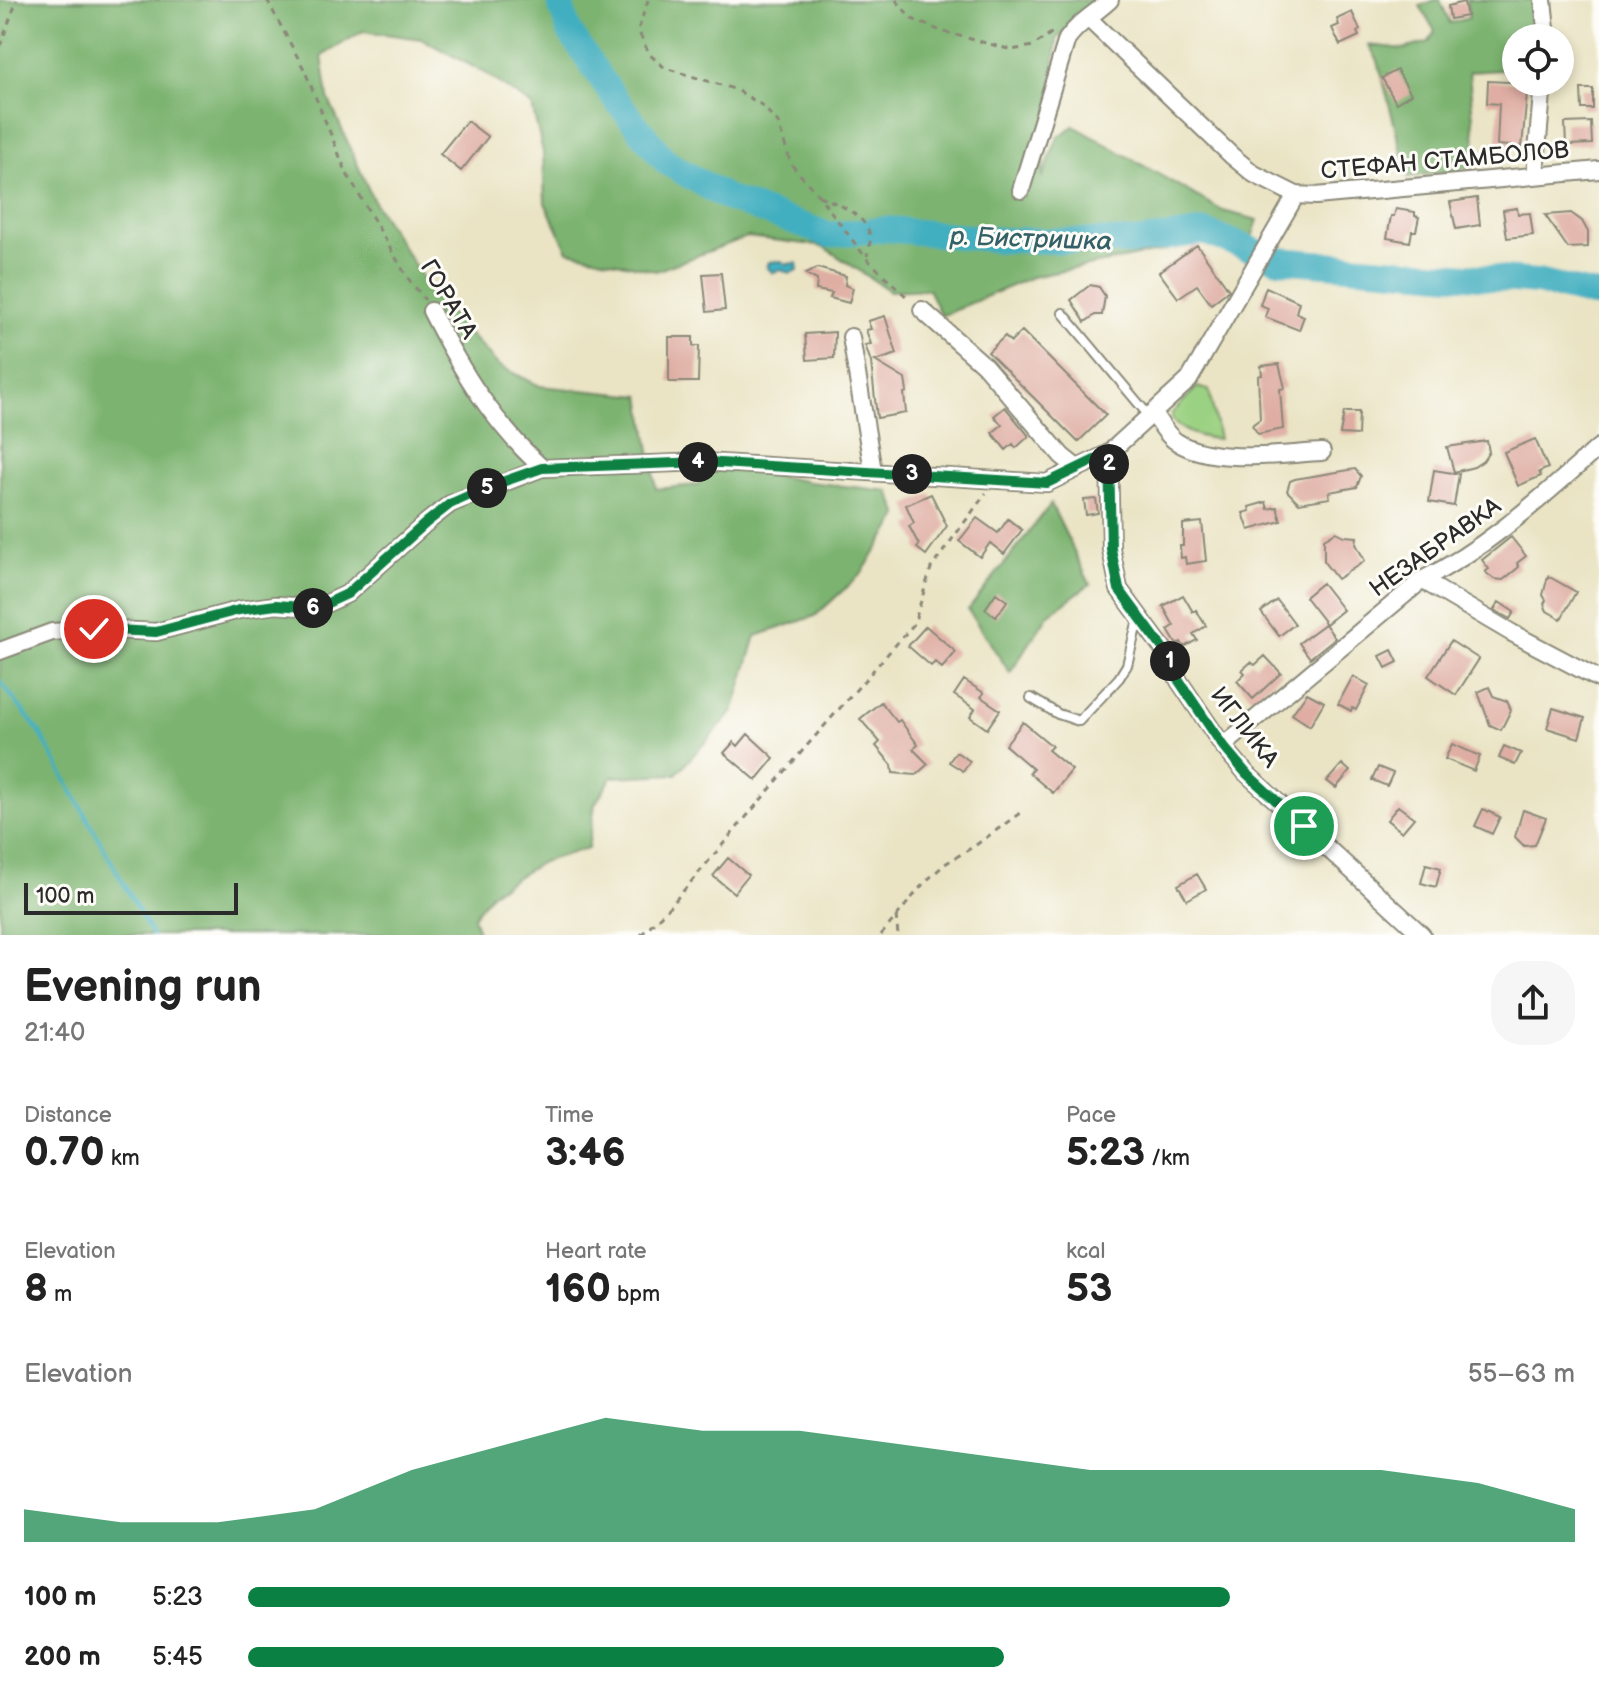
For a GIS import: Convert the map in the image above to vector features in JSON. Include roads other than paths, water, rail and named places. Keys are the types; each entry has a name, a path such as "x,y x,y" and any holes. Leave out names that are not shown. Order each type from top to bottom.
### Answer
{"street":[{"path":"1021,190 1067,39 1110,0"},
{"path":"1543,0 1546,24"},
{"name":"СТЕФАН СТАМБОЛОВ","path":"1084,22 1254,174 1296,195 1316,196 1599,170"},
{"path":"1535,175 1542,96"},
{"name":"СТЕФАН СТАМБОЛОВ","path":"0,651 52,632 94,629 156,632 239,610 276,605 317,608 347,594 450,504 542,468 704,462 1047,483 1109,453 1189,380 1296,195"},
{"path":"922,310 984,365 1062,456 1077,468"},
{"name":"ГОРАТА","path":"431,311 483,404 516,444 542,468"},
{"path":"851,337 873,471"},
{"path":"1151,415 1177,442 1203,452 1237,456 1322,452"},
{"name":"НЕЗАБРАВКА","path":"1223,746 1422,580 1458,562 1505,529 1599,447"},
{"name":"ИГЛИКА","path":"1109,453 1111,549 1119,589 1167,654 1179,681 1223,746 1246,773 1422,935"},
{"path":"1422,580 1599,679"}],"lane":[{"path":"1063,313 1151,415"},
{"path":"1031,698 1058,714 1079,721 1127,665 1138,618"}],"water":[{"path":"782,261 786,264 797,263 798,270 773,273 767,267 769,262"}],"waterway":[{"name":"р. Бистришка","path":"559,0 569,31 616,100 666,162 727,198 829,235 886,229 1001,240 1135,242 1205,232 1279,260 1537,282 1599,296"},
{"path":"0,681 40,733 152,935"}]}
